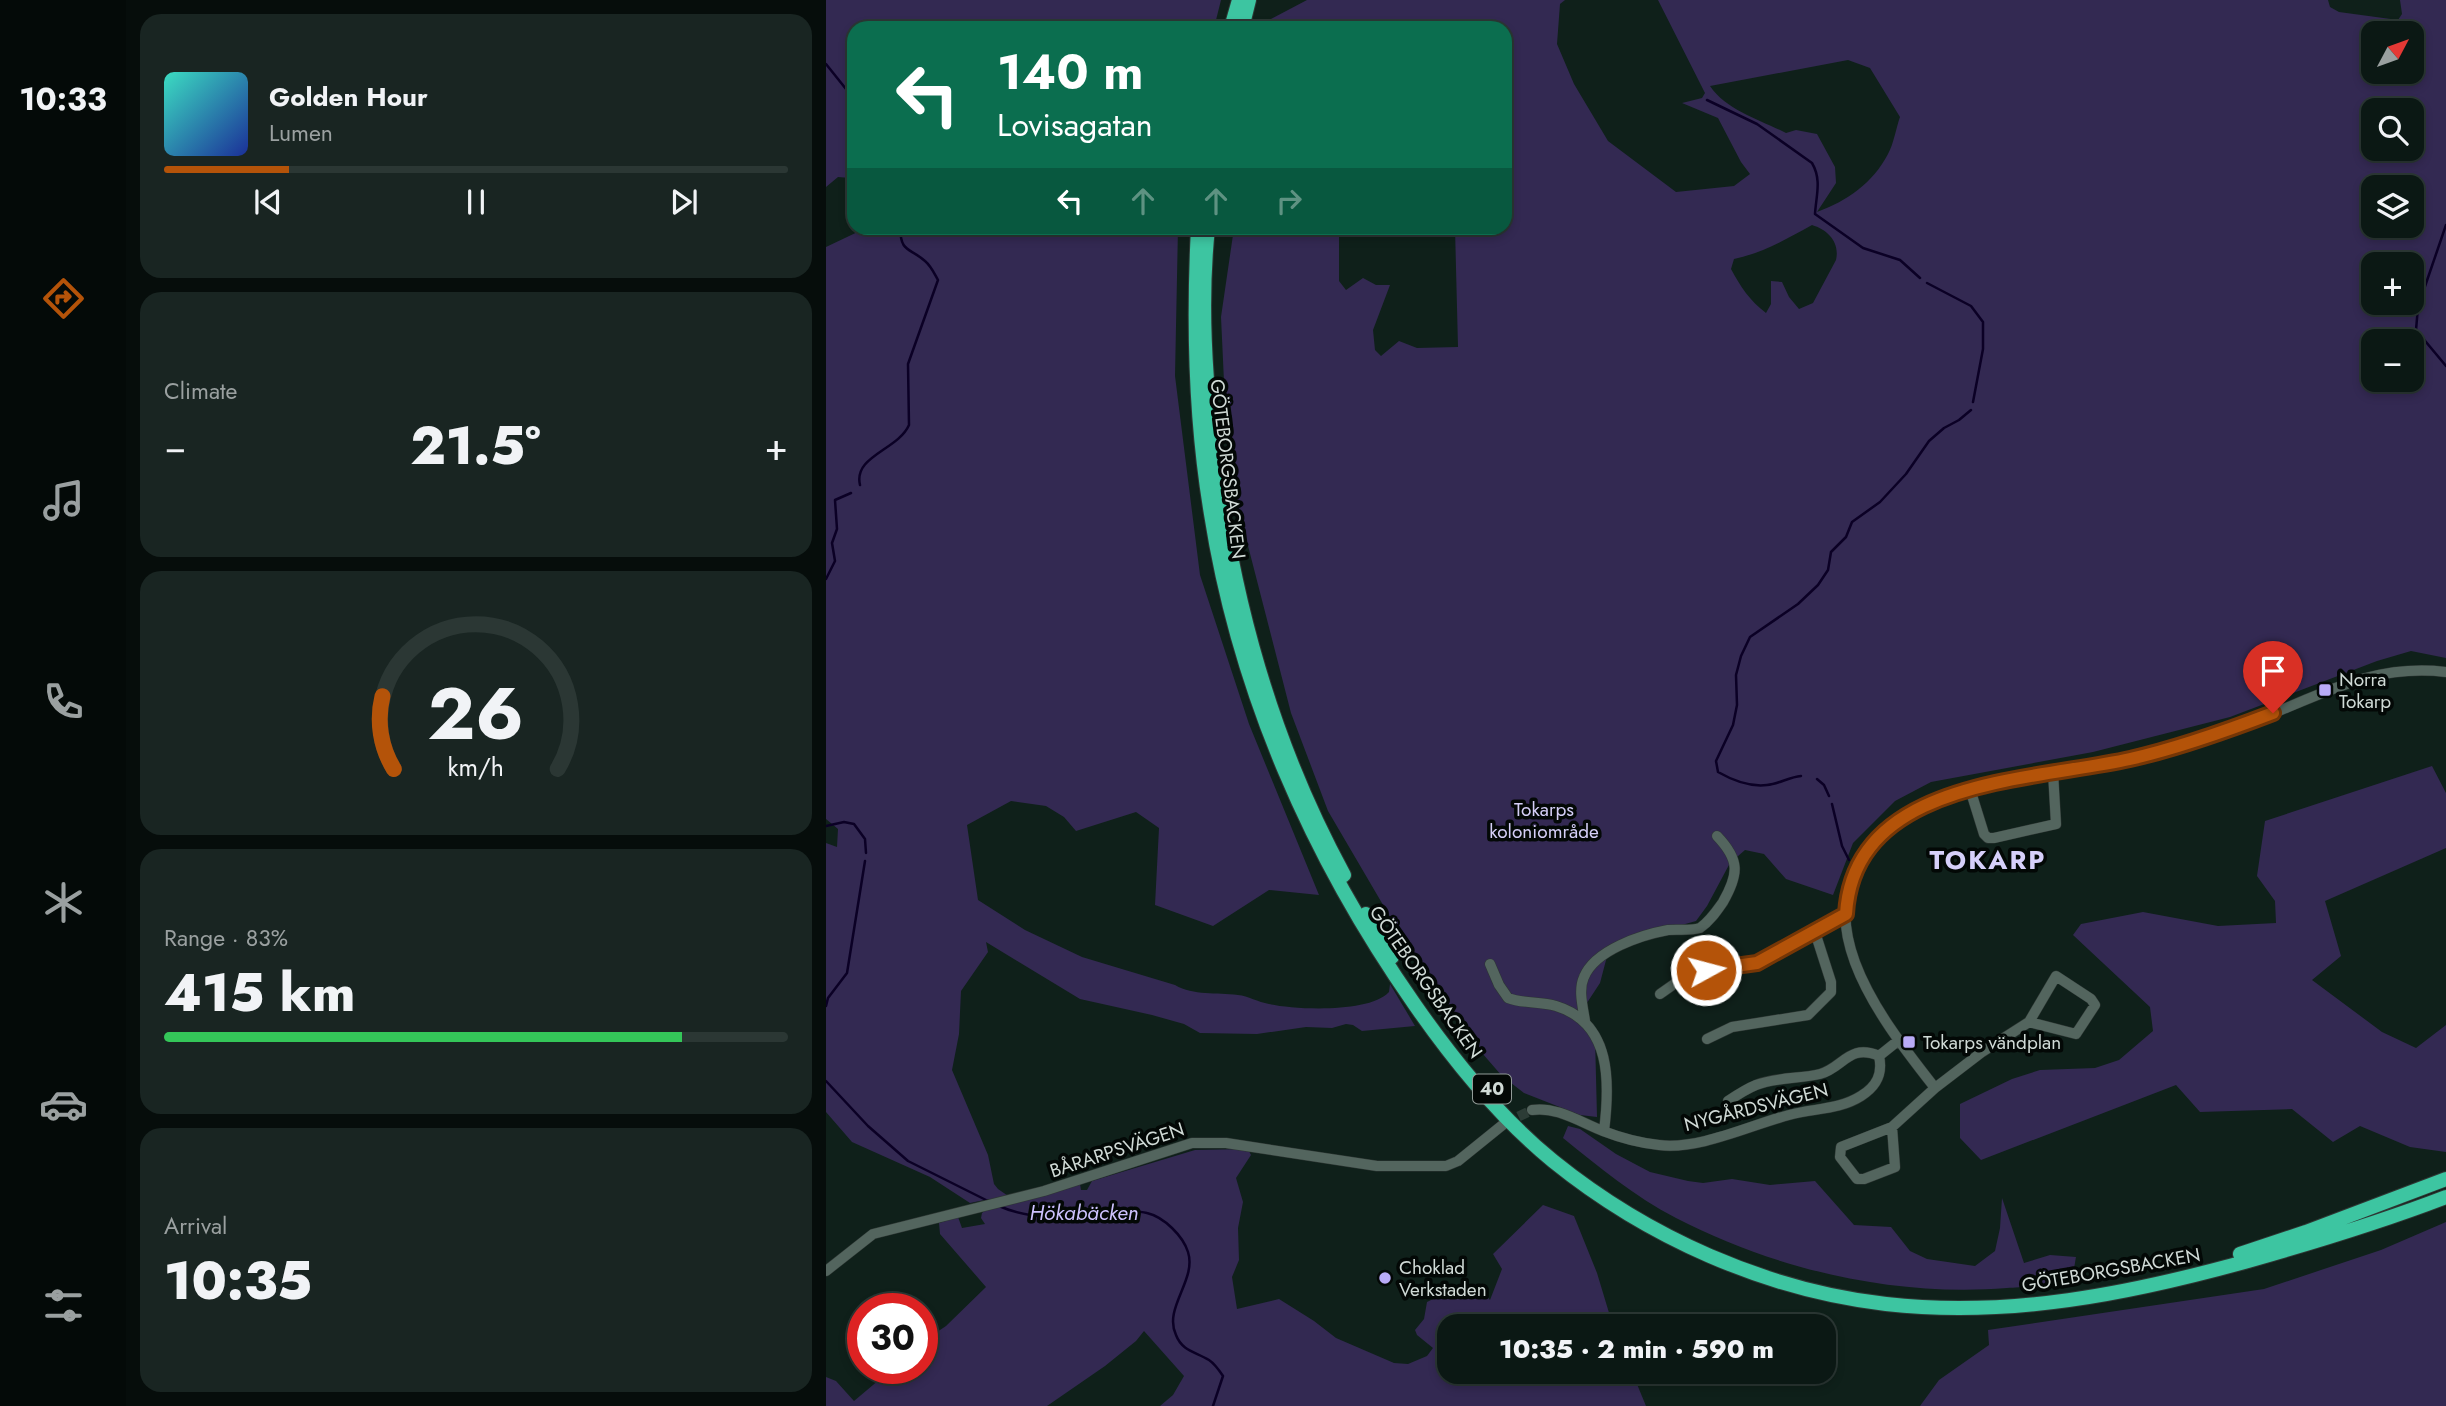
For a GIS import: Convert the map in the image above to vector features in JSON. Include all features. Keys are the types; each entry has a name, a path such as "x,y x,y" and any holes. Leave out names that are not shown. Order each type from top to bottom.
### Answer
{"highway":[{"path":"1233,21 1239,0"},
{"path":"1244,21 1249,0"},
{"name":"GÖTEBORGSBACKEN","path":"1198,235 1194,302 1200,438 1211,516 1240,645 1282,766 1317,843 1371,942 1455,1059 1500,1111 1552,1160 1640,1220 1718,1259 1754,1273 1814,1290 1918,1307 1997,1308 2075,1300 2186,1278 2352,1231 2446,1197"},
{"name":"GÖTEBORGSBACKEN","path":"1208,235 1206,384 1222,514 1234,578 1269,703 1316,818 1342,872 1404,975 1441,1028 1484,1081 1559,1155 1645,1214 1736,1258 1787,1275 1853,1290 1920,1298 1995,1300 2109,1286 2220,1260 2446,1179"}],"street":[{"path":"1935,1088 1875,1006 1861,980 1848,937 1846,914 1847,889 1853,873 1872,845 1916,809 1970,789 2130,759 2173,748 2224,732 2325,690 2375,674 2407,670 2446,672"},
{"path":"1970,789 1984,834 1988,838 1994,838 2056,824 2053,772"},
{"path":"1585,1021 1581,995 1584,977 1608,952 1629,941 1655,933 1700,928 1717,910 1736,875 1735,864 1727,846 1717,836"},
{"path":"1660,994 1696,971 1757,963 1814,929 1846,914"},
{"path":"1707,1039 1732,1027 1808,1014 1831,992 1831,982 1814,929"},
{"path":"1490,964 1508,998 1554,1005 1585,1021 1597,1037 1603,1058 1606,1112 1604,1131"},
{"path":"1892,1127 1895,1167 1864,1179 1857,1179 1840,1157 1841,1147 1892,1127 1935,1088 1982,1052 2029,1023 2056,976 2091,999 2095,1005 2076,1034 2029,1023"},
{"path":"1879,1056 1899,1040"},
{"name":"NYGÅRDSVÄGEN","path":"1532,1110 1540,1108 1556,1112 1626,1139 1664,1146 1696,1142 1792,1114 1833,1108 1861,1096 1875,1085 1881,1071 1879,1056 1859,1052 1848,1056 1824,1073 1758,1084 1728,1101"},
{"name":"BÅRARPSVÄGEN","path":"826,1271 873,1234 1044,1191 1192,1143 1226,1143 1377,1166 1446,1166 1458,1161 1505,1123"}],"green space":[{"path":"826,0 1221,0 1216,21 847,21 847,178 838,177 826,187"},
{"name":"Tokarps koloniområde","path":"1307,0 1565,0 1560,4 1557,44 1574,84 1608,141 1676,192 1734,186 1750,174 1718,118 1682,103 1702,98 1705,93 1658,0 2328,0 2330,7 2339,12 2398,20 2402,14 2400,0 2446,0 2446,658 2411,651 2377,661 2230,717 2093,752 1931,782 1895,801 1853,843 1833,895 1786,879 1764,854 1745,850 1730,863 1696,921 1610,945 1600,983 1577,1018 1595,1037 1597,1117 1580,1115 1524,1093 1502,1076 1462,1030 1420,968 1328,811 1291,713 1228,468 1221,317 1233,235 1339,235 1339,281 1346,290 1363,278 1376,285 1390,285 1373,330 1375,350 1381,356 1399,341 1417,348 1458,347 1455,235 1512,235 1512,21 1267,21","holes":["1848,60 1870,68 1900,117 1890,150 1875,174 1849,196 1817,212 1836,183 1835,167 1817,134 1796,130 1786,133 1735,108 1717,95 1710,86","1812,225 1832,238 1837,254 1813,303 1799,309 1782,282 1771,281 1771,304 1766,313 1750,298 1738,281 1731,269 1734,259 1764,249"]},
{"path":"851,235 1178,235 1175,376 1200,575 1249,724 1319,895 1269,890 1213,926 1155,905 1159,828 1136,812 1076,831 1064,817 1046,806 1011,801 967,825 978,900 1025,930 1082,957 1190,991 1230,994 1281,1006 1332,1008 1366,1004 1379,999 1389,992 1390,984 1415,1026 1362,1031 1346,1024 1332,1028 1306,1027 1257,1034 1200,1033 1184,1024 1080,999 986,942 988,952 961,991 959,1034 952,1070 988,1155 994,1184 1014,1200 1080,1184 1081,1190 1087,1190 1092,1181 1195,1150 1248,1149 1251,1155 1236,1178 1243,1202 1238,1228 1239,1260 1232,1277 1237,1309 1279,1299 1336,1338 1394,1363 1408,1364 1427,1356 1433,1348 1417,1335 1415,1330 1424,1319 1427,1302 1441,1295 1451,1297 1462,1286 1477,1284 1490,1300 1502,1269 1493,1254 1543,1205 1574,1216 1597,1273 1609,1314 1437,1314 1437,1384 1637,1384 1646,1406 1160,1406 1173,1395 1184,1376 1144,1331 1105,1366 1047,1406 826,1406 826,1377 836,1381 854,1401 874,1384 938,1384 938,1331 986,1287 940,1234 939,1223 958,1217 962,1228 985,1224 981,1218 982,1213 993,1204 989,1199 970,1203 930,1177 852,1142 826,1112 826,843 837,847 838,829 826,819 826,247"},
{"path":"2432,766 2446,793 2446,848 2325,901 2341,956 2312,980 2382,1032 2416,1048 2446,1025 2446,1152 2410,1147 2360,1126 2333,1142 2292,1109 2200,1112 2176,1085 1981,1160 1960,1138 1960,1104 2012,1079 2040,1070 2095,1068 2119,1060 2153,1031 2150,1007 2073,935 2081,924 2143,912 2218,926 2276,923 2275,901 2257,876 2265,821"},
{"path":"1568,1126 1580,1129 1616,1154 1650,1172 1688,1181 1703,1183 1732,1179 1770,1185 1815,1181 1854,1225 1891,1227 1910,1251 1927,1259 1975,1266 1995,1251 2002,1198 2024,1263 2050,1255 2076,1257 2074,1267 2067,1277 2052,1283 1964,1290 1879,1284 1795,1265 1715,1236 1646,1201 1563,1138"},
{"path":"2446,1222 2446,1406 1920,1406 1939,1380 1989,1345 1988,1330 2264,1289 2381,1250"}],"waterway":[{"name":"Hökabäcken","path":"826,64 847,90"},
{"path":"1707,100 1757,124 1812,163 1818,182 1815,214 1863,248 1900,260 1920,278"},
{"path":"2424,289 2446,225"},
{"name":"Hökabäcken","path":"860,485 863,467 896,441 909,425 908,364 938,280 927,263 904,246 901,235"},
{"path":"1927,283 1971,306 1983,322 1983,349 1973,402"},
{"path":"2417,315 2416,330 2446,366"},
{"path":"1801,776 1755,785 1718,772 1716,761 1733,725 1737,705 1736,675 1741,656 1750,637 1798,604 1818,585 1828,570 1831,552 1846,537 1852,522 1880,502 1906,474 1929,441 1971,410"},
{"name":"Hökabäcken","path":"826,579 835,561 832,543 837,529 835,500 851,493"},
{"path":"1817,779 1824,785 1829,796"},
{"path":"1832,804 1842,846 1849,860"},
{"name":"Hökabäcken","path":"826,826 844,822 854,824 865,839 866,853"},
{"name":"Hökabäcken","path":"826,1006 828,998 847,973 865,861"},
{"name":"Hökabäcken","path":"826,1081 868,1126 908,1161 990,1202"},
{"name":"Hökabäcken","path":"999,1206 1023,1214 1048,1217 1141,1212 1153,1215 1172,1228 1186,1246 1190,1262 1176,1304 1173,1325 1182,1345 1211,1362 1223,1376 1213,1406"}],"tunnel":[{"path":"1505,1123 1532,1110"}],"place":[{"name":"Norra Tokarp","path":"2325,690"},
{"name":"Tokarps vändplan","path":"1909,1042"},
{"name":"Choklad Verkstaden","path":"1385,1278"}],"district":[{"name":"TOKARP","path":"1988,860"}],"route":[{"path":"1706,970 1757,963 1814,929 1846,914 1847,889 1860,860 1894,825 1929,803 1970,789 2130,759 2173,748 2273,713"}]}
